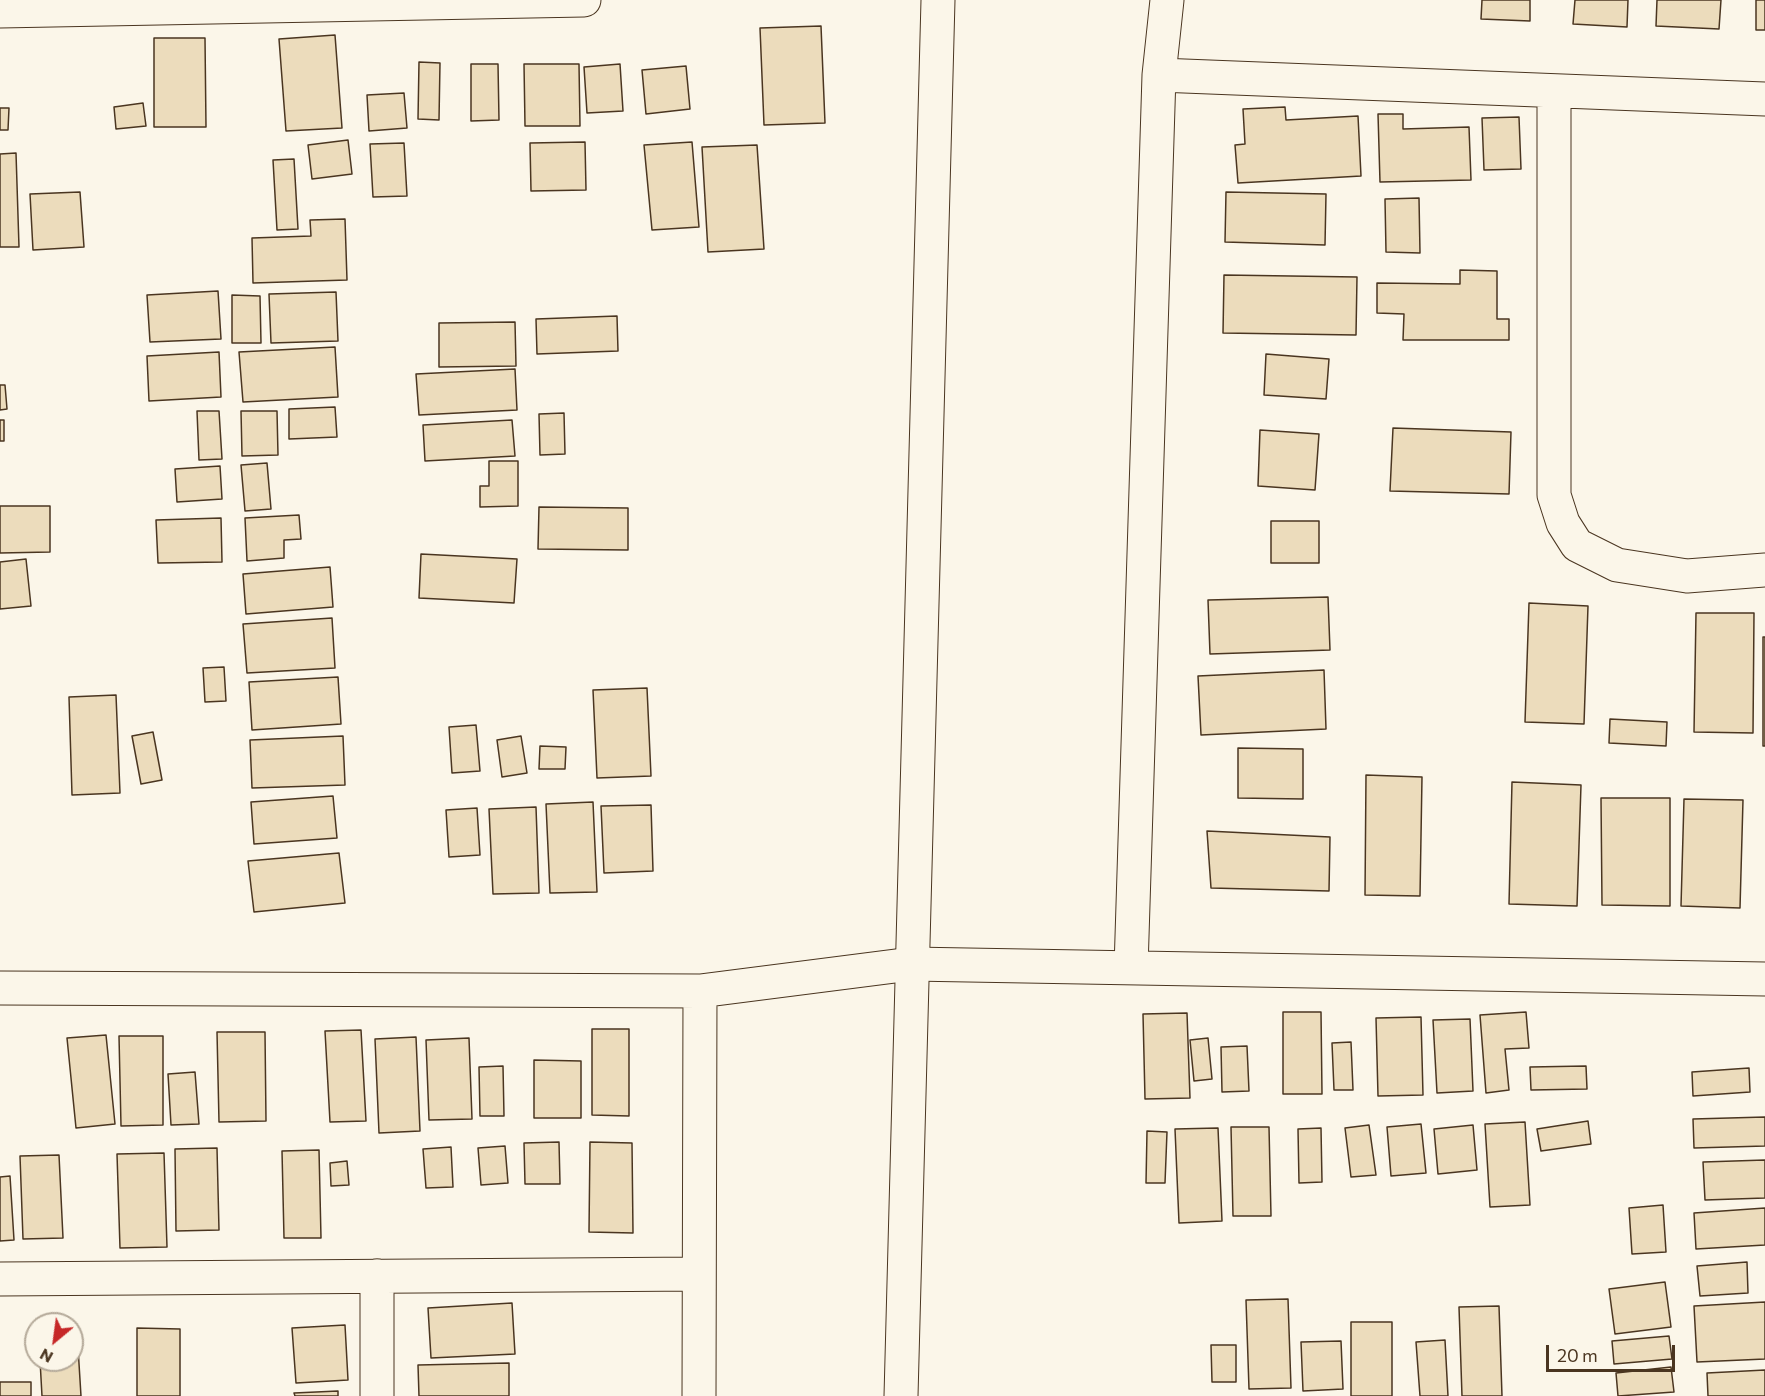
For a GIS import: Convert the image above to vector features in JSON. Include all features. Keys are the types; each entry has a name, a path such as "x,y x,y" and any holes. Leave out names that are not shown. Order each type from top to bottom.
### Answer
{"street":[{"path":"0,11 584,0"},
{"path":"901,1396 938,0"},
{"path":"1131,968 1159,75 1167,0"},
{"path":"1159,75 1554,93 1765,99"},
{"path":"1554,93 1554,495 1563,523 1578,545 1617,565 1687,576 1765,570"},
{"path":"0,988 700,991 911,964 1765,980"},
{"path":"699,1396 700,991"},
{"path":"0,1279 699,1274"},
{"path":"377,1276 377,1396"}],"building":[{"path":"1482,0 1530,0 1530,21 1481,19"},
{"path":"1575,0 1628,0 1627,27 1573,24"},
{"path":"1657,0 1721,0 1719,29 1656,26"},
{"path":"1756,0 1765,0 1765,30 1756,30"},
{"path":"821,26 825,123 764,125 760,28"},
{"path":"335,35 342,128 286,131 279,39"},
{"path":"154,38 205,38 206,127 154,127"},
{"path":"419,62 440,63 439,120 418,119"},
{"path":"471,64 498,64 499,120 471,121"},
{"path":"524,64 579,64 580,126 525,126"},
{"path":"620,64 623,111 587,113 584,67"},
{"path":"686,66 690,109 646,114 642,70"},
{"path":"404,93 407,128 369,131 367,95"},
{"path":"143,103 146,126 116,129 114,107"},
{"path":"1285,107 1286,120 1358,116 1361,176 1238,183 1235,145 1245,144 1243,109"},
{"path":"0,108 9,108 8,130 0,130"},
{"path":"1378,114 1403,114 1403,129 1469,127 1471,180 1380,182"},
{"path":"1519,117 1521,169 1484,170 1482,118"},
{"path":"348,140 352,174 312,179 308,145"},
{"path":"585,142 586,190 531,191 530,143"},
{"path":"692,142 699,227 652,230 644,145"},
{"path":"404,143 407,196 373,197 370,144"},
{"path":"757,145 764,249 708,252 702,147"},
{"path":"16,153 19,247 0,247 0,154"},
{"path":"294,159 298,229 277,230 273,160"},
{"path":"80,192 84,247 33,250 30,194"},
{"path":"1226,192 1326,194 1325,245 1225,242"},
{"path":"1419,198 1420,253 1386,252 1385,199"},
{"path":"345,219 347,280 253,283 252,238 311,236 310,220"},
{"path":"1460,270 1497,271 1497,319 1509,319 1509,340 1403,340 1404,314 1377,313 1377,283 1460,284"},
{"path":"1224,275 1357,277 1356,335 1223,333"},
{"path":"218,291 221,339 150,342 147,295"},
{"path":"336,292 338,341 271,343 269,294"},
{"path":"232,295 260,296 261,343 232,343"},
{"path":"617,316 618,351 537,354 536,319"},
{"path":"515,322 516,366 439,367 439,323"},
{"path":"335,347 338,397 243,402 239,352"},
{"path":"219,352 221,397 149,401 147,356"},
{"path":"1266,354 1329,359 1326,399 1264,395"},
{"path":"515,369 517,410 419,415 416,374"},
{"path":"0,385 5,385 7,409 0,410"},
{"path":"335,407 337,437 289,439 289,409"},
{"path":"197,411 219,411 222,459 199,460"},
{"path":"241,411 277,411 278,455 242,456"},
{"path":"564,413 565,454 540,455 539,414"},
{"path":"0,420 4,420 4,441 0,441"},
{"path":"512,420 515,456 425,461 423,425"},
{"path":"1393,428 1511,432 1509,494 1390,491"},
{"path":"1260,430 1319,434 1315,490 1258,486"},
{"path":"489,461 518,461 518,506 480,507 480,486 489,486"},
{"path":"267,463 271,509 245,511 241,465"},
{"path":"220,466 222,499 177,502 175,469"},
{"path":"0,506 50,506 50,552 0,553"},
{"path":"539,507 628,508 628,550 538,549"},
{"path":"299,515 301,539 284,540 284,558 247,561 245,518"},
{"path":"221,518 222,562 158,563 156,520"},
{"path":"1271,521 1319,521 1319,563 1271,563"},
{"path":"421,554 517,559 514,603 419,598"},
{"path":"26,559 31,606 0,609 0,562"},
{"path":"330,567 333,607 246,614 243,574"},
{"path":"1328,597 1330,650 1210,654 1208,600"},
{"path":"1529,603 1588,606 1584,724 1525,722"},
{"path":"1696,613 1754,613 1753,733 1694,732"},
{"path":"332,618 335,668 247,673 243,624"},
{"path":"1763,637 1765,637 1765,746 1763,746"},
{"path":"224,667 226,701 205,702 203,668"},
{"path":"1324,670 1326,729 1201,735 1198,676"},
{"path":"338,677 341,724 252,730 249,682"},
{"path":"647,688 651,776 597,778 593,690"},
{"path":"116,695 120,793 72,795 69,697"},
{"path":"1610,719 1667,722 1666,746 1609,743"},
{"path":"476,725 480,771 452,773 449,727"},
{"path":"153,732 162,780 141,784 132,736"},
{"path":"343,736 345,785 252,788 250,740"},
{"path":"521,736 527,773 502,777 497,740"},
{"path":"540,746 566,747 565,769 539,769"},
{"path":"1238,748 1303,749 1303,799 1238,798"},
{"path":"1366,775 1422,777 1420,896 1365,895"},
{"path":"1512,782 1581,785 1577,906 1509,904"},
{"path":"333,796 337,838 254,844 251,802"},
{"path":"1601,798 1670,798 1670,906 1602,905"},
{"path":"1684,799 1743,800 1740,908 1681,906"},
{"path":"593,802 597,892 550,893 546,804"},
{"path":"651,805 653,871 604,873 601,806"},
{"path":"536,807 539,893 493,894 489,809"},
{"path":"477,808 480,855 449,857 446,810"},
{"path":"1207,831 1330,837 1329,891 1211,888"},
{"path":"339,853 345,903 254,912 248,861"},
{"path":"1283,1012 1321,1012 1322,1094 1283,1094"},
{"path":"1526,1012 1529,1048 1505,1049 1509,1090 1486,1093 1480,1015"},
{"path":"1187,1013 1190,1098 1145,1099 1143,1014"},
{"path":"1421,1017 1423,1095 1378,1096 1376,1018"},
{"path":"1470,1019 1473,1091 1437,1093 1433,1020"},
{"path":"592,1029 629,1029 629,1116 592,1115"},
{"path":"361,1030 366,1121 330,1122 325,1031"},
{"path":"217,1032 265,1032 266,1121 219,1122"},
{"path":"106,1035 115,1124 76,1128 67,1038"},
{"path":"119,1036 163,1036 163,1125 121,1126"},
{"path":"416,1037 420,1131 379,1133 375,1039"},
{"path":"469,1038 472,1119 429,1120 426,1040"},
{"path":"1208,1038 1212,1079 1194,1081 1190,1040"},
{"path":"1351,1042 1353,1090 1334,1090 1332,1043"},
{"path":"1247,1046 1249,1091 1222,1092 1221,1047"},
{"path":"534,1060 581,1061 581,1118 534,1118"},
{"path":"503,1066 504,1116 480,1116 479,1067"},
{"path":"1586,1066 1587,1089 1531,1090 1530,1067"},
{"path":"1749,1068 1750,1092 1693,1096 1692,1072"},
{"path":"195,1072 199,1124 171,1125 168,1074"},
{"path":"1765,1117 1765,1146 1694,1148 1693,1119"},
{"path":"1588,1121 1591,1144 1541,1151 1537,1129"},
{"path":"1525,1122 1530,1205 1490,1207 1485,1124"},
{"path":"1421,1124 1426,1173 1391,1176 1387,1127"},
{"path":"1369,1125 1376,1175 1351,1177 1345,1128"},
{"path":"1473,1125 1477,1170 1438,1174 1434,1129"},
{"path":"1231,1127 1269,1127 1271,1216 1233,1216"},
{"path":"1218,1128 1222,1221 1179,1223 1175,1129"},
{"path":"1321,1128 1322,1182 1299,1183 1298,1129"},
{"path":"1147,1131 1167,1132 1165,1183 1146,1183"},
{"path":"559,1142 560,1184 525,1184 524,1143"},
{"path":"590,1142 632,1143 633,1233 589,1232"},
{"path":"505,1146 508,1183 481,1185 478,1148"},
{"path":"451,1147 453,1187 426,1188 423,1149"},
{"path":"217,1148 219,1230 176,1231 175,1149"},
{"path":"319,1150 321,1238 284,1238 282,1151"},
{"path":"164,1153 167,1247 120,1248 117,1154"},
{"path":"59,1155 63,1238 23,1239 20,1156"},
{"path":"1765,1160 1765,1198 1705,1200 1703,1162"},
{"path":"347,1161 349,1185 331,1186 330,1163"},
{"path":"10,1176 14,1240 0,1241 0,1177"},
{"path":"1663,1205 1666,1252 1632,1254 1629,1208"},
{"path":"1765,1208 1765,1245 1696,1249 1694,1213"},
{"path":"1747,1262 1748,1293 1700,1296 1697,1266"},
{"path":"1665,1282 1671,1327 1615,1334 1609,1289"},
{"path":"1288,1299 1291,1388 1249,1389 1246,1300"},
{"path":"1765,1302 1765,1359 1697,1362 1694,1306"},
{"path":"512,1303 515,1354 431,1358 428,1308"},
{"path":"1499,1306 1502,1396 1462,1396 1459,1307"},
{"path":"1351,1322 1392,1322 1392,1396 1351,1396"},
{"path":"345,1325 348,1380 296,1383 292,1328"},
{"path":"137,1328 180,1329 180,1396 137,1396"},
{"path":"1669,1336 1672,1359 1614,1364 1612,1341"},
{"path":"1445,1340 1448,1396 1420,1396 1416,1342"},
{"path":"1341,1341 1343,1389 1303,1391 1301,1342"},
{"path":"1211,1345 1236,1345 1236,1382 1212,1382"},
{"path":"509,1363 509,1396 419,1396 418,1365"},
{"path":"1671,1367 1674,1392 1618,1396 1616,1373"},
{"path":"1765,1370 1765,1396 1708,1396 1707,1373"},
{"path":"41,1372 80,1372 81,1396 42,1396"},
{"path":"0,1382 31,1382 31,1396 0,1396"},
{"path":"338,1391 338,1396 295,1396 294,1393"}]}
